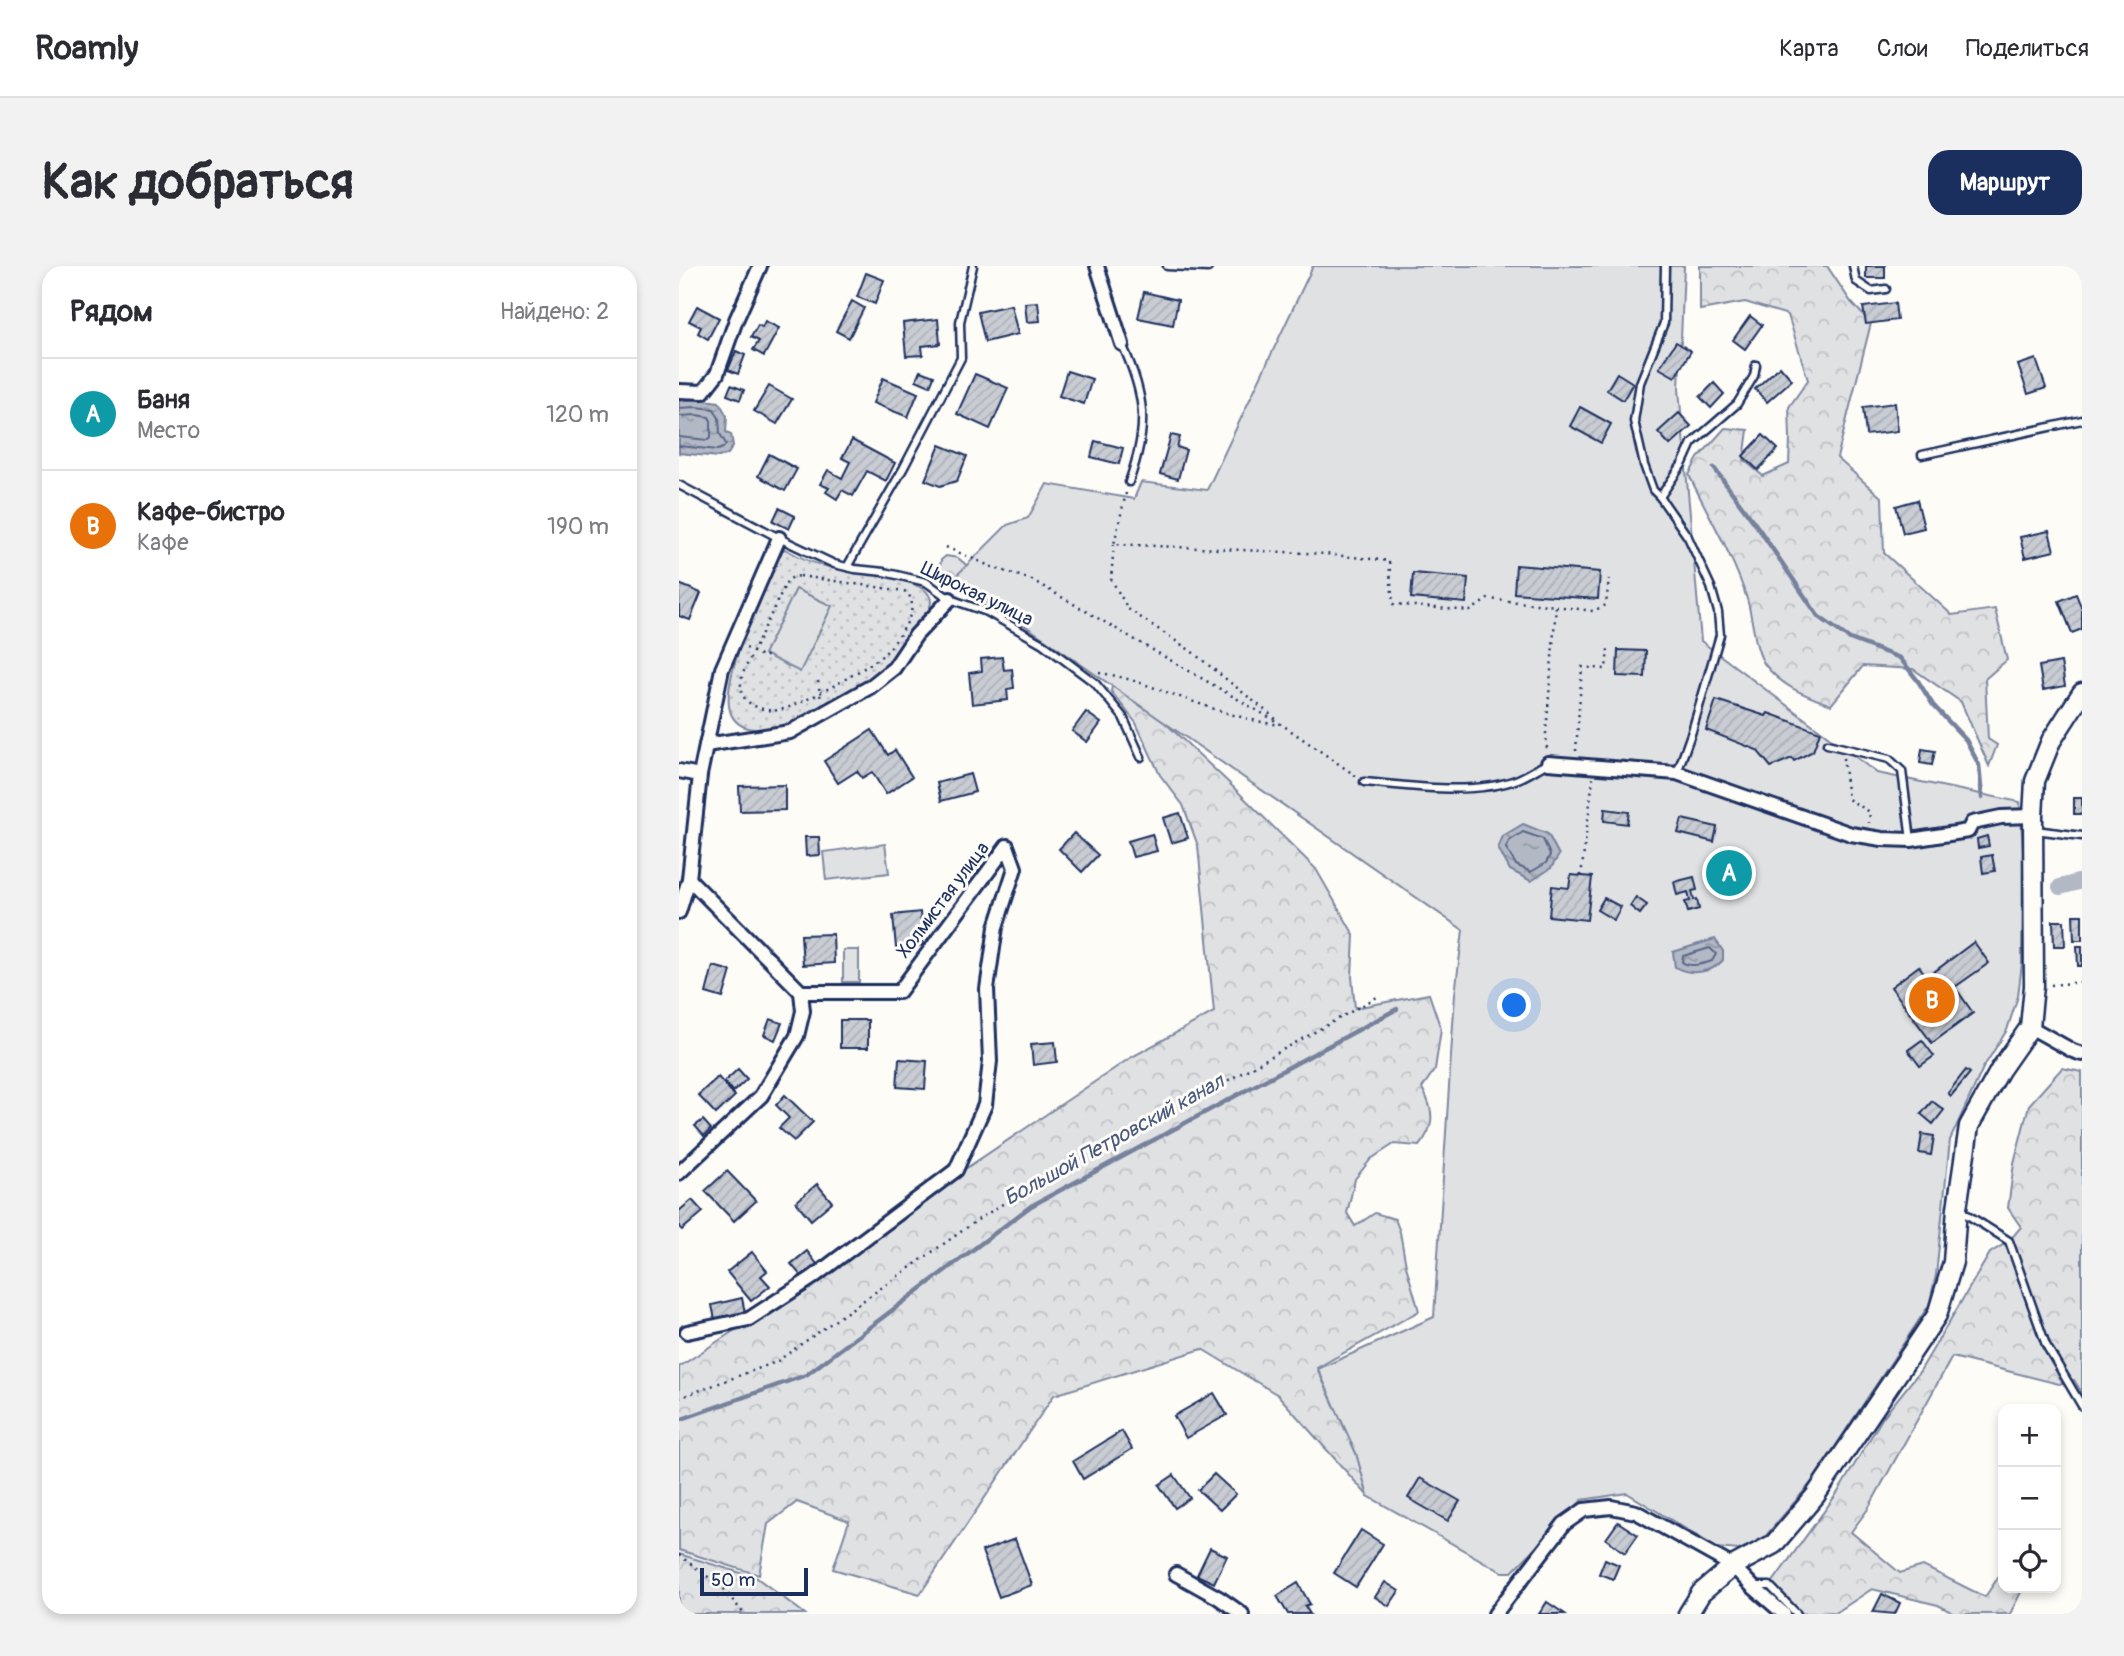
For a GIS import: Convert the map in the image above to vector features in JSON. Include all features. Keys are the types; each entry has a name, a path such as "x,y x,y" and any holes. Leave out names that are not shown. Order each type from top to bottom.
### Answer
{"street":[{"path":"679,391 703,392 717,374 736,320 760,266"},
{"path":"1097,266 1122,344"},
{"path":"679,912 689,880 700,775 722,669 779,538"},
{"path":"706,745 790,732 870,687 894,668 916,635 950,599"},
{"path":"1688,1614 1701,1593 1733,1566 1774,1544 1815,1496 1937,1315 1953,1262 1957,1208 1969,1126 2000,1070 2030,1027 2034,986 2035,781 2051,741 2082,693"},
{"path":"1548,763 1677,773 1851,834 1911,840 1968,831 1972,824 2001,817 2033,823"},
{"path":"679,771 700,775"},
{"name":"Холмистая улица","path":"687,1332 749,1319 812,1278 956,1170 985,1105 991,1061 987,989 996,927 1015,868 1007,846 899,992 801,992"},
{"path":"679,1173 761,1096 797,1036 803,1011 801,992 689,880"},
{"path":"2030,1027 2082,1054"},
{"path":"1495,1614 1563,1524 1584,1510 1611,1507 1636,1512 1733,1566 1784,1614"},
{"path":"1176,1574 1243,1614"}],"lane":[{"path":"847,567 903,469 961,358 960,322 973,266"},
{"path":"1167,266 1207,268"},
{"path":"1665,266 1664,323 1640,383 1634,421 1653,490 1688,537 1711,587 1718,612 1720,635 1677,773"},
{"path":"1853,266 1856,281 1871,291 1886,289"},
{"path":"1122,344 1142,399 1143,425 1129,482"},
{"path":"1660,497 1683,463 1692,443 1737,404 1753,376 1756,365"},
{"path":"1922,455 2082,420"},
{"name":"Широкая улица","path":"679,485 834,564 926,582 950,599 987,612 1043,644 1095,683 1123,718 1141,757"},
{"path":"1827,744 1889,759 1902,771 1911,840"},
{"path":"1364,782 1418,787 1476,788 1517,779 1548,763"},
{"path":"2033,823 2082,836"},
{"path":"1957,1208 2009,1241 2046,1345 2082,1406"},
{"path":"1752,1586 1770,1586 1797,1614"}],"path":[{"path":"1129,482 1114,544 1111,579 1128,609 1191,651 1284,726 1364,782"},
{"path":"1114,544 1326,554 1389,562 1393,604 1470,611 1488,598 1593,611 1606,605 1609,579"},
{"path":"946,547 992,567 1032,580 1284,726"},
{"path":"793,577 904,591 913,600 905,627 884,653 862,669 795,705 778,710 764,710 750,703 743,694 741,682 753,651 786,581 793,577"},
{"path":"1548,763 1546,734 1556,606"},
{"path":"734,641 764,657 767,655"},
{"path":"1574,765 1582,667 1606,669 1608,649"},
{"path":"1076,668 1119,676 1214,709 1284,726"},
{"path":"818,681 825,713"},
{"path":"1842,748 1848,799 1870,812 1869,836"},
{"path":"1581,876 1594,766"},
{"path":"2034,986 2082,982"},
{"path":"679,1398 776,1362 979,1219 1049,1174 1177,1109 1378,996"},
{"path":"679,1555 723,1588 744,1614"}],"green space":[{"path":"1313,266 1684,266 1679,389 1701,641 1877,773 2020,802 2023,851 2022,963 2018,996 2007,1030 1983,1068 1950,1140 1936,1275 1929,1305 1811,1483 1763,1539 1739,1550 1717,1548 1627,1493 1582,1500 1512,1572 1502,1572 1368,1496 1356,1453 1318,1369 1434,1317 1455,994 1463,930 955,577 1007,525 1028,518 1047,484 1134,499 1141,482 1207,490"},
{"path":"1700,266 1827,266 1851,302 1871,323 1837,458 1882,498 1884,553 1952,615 1995,609 2007,660 1985,679 1988,739 1997,745 1989,766 1961,702 1913,669 1863,666 1831,705 1788,685 1773,674 1762,660 1741,583 1689,475 1698,458 1725,428 1748,430 1744,460 1763,476 1789,464 1789,407 1808,380 1788,315 1745,302 1700,310"},
{"path":"785,549 823,566 913,584 929,595 931,604 891,667 879,677 791,725 768,729 750,728 736,722 732,715 729,690 739,651 756,607 780,552"},
{"path":"946,556 958,558 1077,658 1073,661 966,589 944,579 939,573 941,560"},
{"path":"796,589 832,606 800,672 764,654"},
{"path":"1113,683 1126,686 1316,869 1354,935 1352,977 1355,1008 1429,994 1441,1029 1435,1069 1422,1088 1431,1111 1431,1125 1425,1139 1419,1146 1394,1144 1371,1159 1355,1179 1347,1213 1355,1226 1375,1213 1395,1219 1419,1311 1317,1368 1356,1453 1368,1496 1278,1395 1202,1349 1054,1395 920,1594 833,1569 849,1521 797,1502 768,1524 759,1575 679,1550 679,1367 1130,1058 1214,1012 1198,846 1183,805 1160,775 1136,723 1111,691"},
{"path":"885,844 889,873 826,880 823,852"},
{"path":"843,950 859,950 859,982 843,982"},
{"path":"2062,1068 2082,1072 2082,1393 2074,1380 2059,1384 1952,1357 1868,1509 1851,1532 1900,1573 1923,1566 1985,1597 1998,1578 1998,1593 2020,1593 2010,1614 1955,1614 1938,1605 1872,1589 1837,1612 1797,1614 1770,1586 1838,1492 1883,1417 1920,1371 1990,1253 2009,1241 2021,1227 2008,1208 2014,1163 2029,1105"},
{"path":"679,1554 757,1578 805,1614 679,1614"}],"water":[{"path":"696,399 719,402 727,416 726,432 731,434 733,446 728,454 719,457 679,453 679,401"},
{"path":"1523,824 1548,834 1559,855 1551,868 1531,881 1510,870 1498,848 1503,836"},
{"path":"1715,939 1723,951 1723,960 1713,968 1687,972 1675,967 1673,952"}],"building":[{"path":"1866,266 1885,266 1885,278 1866,278"},
{"path":"866,273 884,280 875,304 857,297"},
{"path":"1144,292 1178,300 1173,325 1138,318"},
{"path":"852,301 864,308 849,338 836,331"},
{"path":"1038,302 1040,321 1027,322 1025,303"},
{"path":"1895,303 1897,320 1866,324 1863,307"},
{"path":"1011,305 1018,334 985,342 978,312"},
{"path":"697,306 719,318 708,339 698,333 701,327 689,321"},
{"path":"1750,316 1762,325 1745,349 1733,340"},
{"path":"938,319 940,344 922,346 923,355 906,356 903,323"},
{"path":"765,321 779,328 764,356 753,350 759,341 751,337 758,325 762,327"},
{"path":"1676,342 1691,351 1675,377 1659,368"},
{"path":"736,351 745,355 738,374 728,370"},
{"path":"2036,359 2046,388 2028,394 2018,365"},
{"path":"1780,366 1792,380 1767,402 1755,389"},
{"path":"920,371 934,376 930,386 916,380"},
{"path":"1067,371 1092,379 1084,404 1059,396"},
{"path":"1617,373 1633,383 1623,400 1607,390"},
{"path":"975,374 1008,388 990,429 957,414"},
{"path":"883,378 918,393 908,417 873,403"},
{"path":"1714,383 1724,394 1711,408 1700,397"},
{"path":"731,385 744,390 740,400 727,395"},
{"path":"769,386 792,399 777,424 754,411"},
{"path":"1895,403 1898,431 1866,435 1863,407"},
{"path":"1580,407 1611,424 1601,443 1570,426"},
{"path":"1679,413 1691,426 1670,445 1658,432"},
{"path":"1171,435 1180,437 1177,447 1186,450 1178,479 1160,474"},
{"path":"1763,435 1778,449 1758,470 1743,456"},
{"path":"852,440 895,463 886,481 867,471 853,496 842,490 837,499 826,492 829,488 820,484 828,470 842,478 850,462 842,458"},
{"path":"1095,441 1123,448 1119,464 1091,457"},
{"path":"940,445 967,456 957,481 940,486 925,480"},
{"path":"769,454 797,469 785,491 758,476"},
{"path":"1917,500 1924,528 1903,533 1896,506"},
{"path":"779,508 795,516 789,529 773,521"},
{"path":"2049,531 2054,551 2025,558 2020,537"},
{"path":"1516,565 1600,572 1598,599 1514,593"},
{"path":"1413,573 1468,578 1466,603 1411,598"},
{"path":"679,584 701,593 690,620 679,616"},
{"path":"2076,594 2082,609 2082,629 2072,633 2059,601"},
{"path":"1618,650 1646,651 1645,677 1617,676"},
{"path":"1002,657 1004,670 1012,669 1014,688 1007,689 1008,700 972,704 969,673 982,671 981,659"},
{"path":"2061,662 2065,686 2043,690 2039,666"},
{"path":"1716,700 1766,716 1768,713 1820,732 1813,751 1794,761 1792,758 1771,767 1757,750 1706,730"},
{"path":"1086,712 1101,723 1087,742 1072,731"},
{"path":"872,730 888,755 895,750 912,777 886,794 872,772 862,778 857,771 838,783 824,761"},
{"path":"1922,749 1935,751 1932,765 1920,763"},
{"path":"970,774 975,792 941,801 937,783"},
{"path":"785,785 785,810 740,811 739,786"},
{"path":"2074,798 2082,798 2082,814 2074,814"},
{"path":"1605,809 1629,812 1627,824 1604,821"},
{"path":"1180,813 1188,838 1171,843 1163,818"},
{"path":"1682,819 1717,827 1714,842 1678,833"},
{"path":"1074,833 1098,855 1082,872 1059,849"},
{"path":"1152,834 1157,851 1133,857 1128,841"},
{"path":"1987,836 1989,846 1978,848 1977,839"},
{"path":"805,837 819,837 820,855 806,856"},
{"path":"1992,855 1995,871 1983,873 1981,857"},
{"path":"1725,860 1742,867 1734,886 1716,878"},
{"path":"1571,875 1592,877 1587,920 1549,916 1552,886 1569,888"},
{"path":"1694,877 1697,890 1692,891 1699,909 1688,912 1685,902 1690,901 1688,892 1677,895 1674,882"},
{"path":"1636,897 1647,905 1640,914 1630,906"},
{"path":"1604,898 1621,907 1614,920 1597,910"},
{"path":"920,912 923,945 896,948 893,915"},
{"path":"2073,915 2082,915 2082,940 2074,940"},
{"path":"2053,921 2064,921 2065,946 2054,946"},
{"path":"833,934 834,963 803,965 801,935"},
{"path":"1974,942 1989,963 1955,987 1973,1013 1932,1043 1891,987 1919,966 1927,977"},
{"path":"2077,946 2082,946 2082,966 2078,966"},
{"path":"713,966 731,971 723,998 706,993"},
{"path":"770,1019 782,1023 775,1040 764,1035"},
{"path":"840,1020 868,1020 868,1048 840,1048"},
{"path":"1922,1040 1934,1056 1920,1066 1908,1050"},
{"path":"1055,1042 1057,1062 1033,1065 1031,1044"},
{"path":"899,1059 927,1061 925,1089 897,1087"},
{"path":"738,1069 747,1079 733,1092 724,1082"},
{"path":"1966,1070 1970,1073 1951,1096 1948,1093"},
{"path":"718,1077 735,1096 716,1114 698,1095"},
{"path":"785,1095 813,1122 794,1141 779,1128 789,1118 776,1105"},
{"path":"1932,1101 1944,1110 1933,1124 1921,1114"},
{"path":"703,1120 711,1129 704,1136 695,1126"},
{"path":"1922,1134 1934,1136 1931,1155 1919,1153"},
{"path":"727,1171 756,1201 734,1221 705,1191"},
{"path":"817,1184 832,1202 811,1220 796,1202"},
{"path":"692,1200 703,1212 682,1230 679,1227 679,1211"},
{"path":"807,1251 817,1264 801,1276 791,1264"},
{"path":"752,1252 767,1271 761,1276 770,1286 751,1301 727,1272"},
{"path":"742,1298 745,1313 715,1320 712,1305"},
{"path":"1214,1393 1227,1415 1186,1438 1174,1416"},
{"path":"1122,1431 1132,1449 1083,1479 1073,1461"},
{"path":"1214,1474 1236,1494 1220,1510 1198,1490"},
{"path":"1174,1475 1190,1498 1175,1508 1159,1485"},
{"path":"1420,1478 1460,1501 1448,1521 1408,1498"},
{"path":"1618,1522 1638,1535 1625,1553 1606,1539"},
{"path":"1361,1530 1383,1544 1356,1587 1334,1573"},
{"path":"1015,1539 1032,1585 999,1597 982,1551"},
{"path":"1210,1548 1227,1556 1214,1583 1197,1575"},
{"path":"1605,1559 1619,1565 1613,1579 1599,1574"},
{"path":"1385,1582 1399,1591 1389,1606 1375,1597"},
{"path":"1298,1583 1310,1604 1305,1606 1310,1614 1288,1614 1277,1596"},
{"path":"1882,1594 1900,1603 1895,1614 1873,1612"},
{"path":"1547,1602 1565,1614 1539,1614"}],"waterway":[{"path":"1714,468 1818,616 1850,639 1900,658 1933,705 1966,740 1979,765 1982,798"},
{"name":"Большой Петровский канал","path":"2060,887 2082,881"},
{"name":"Большой Петровский канал","path":"679,1420 806,1375 1031,1206 1397,1009"}],"place":[{"name":"Баня","path":"1729,873"},
{"name":"Кафе-бистро","path":"1932,1000"}]}
